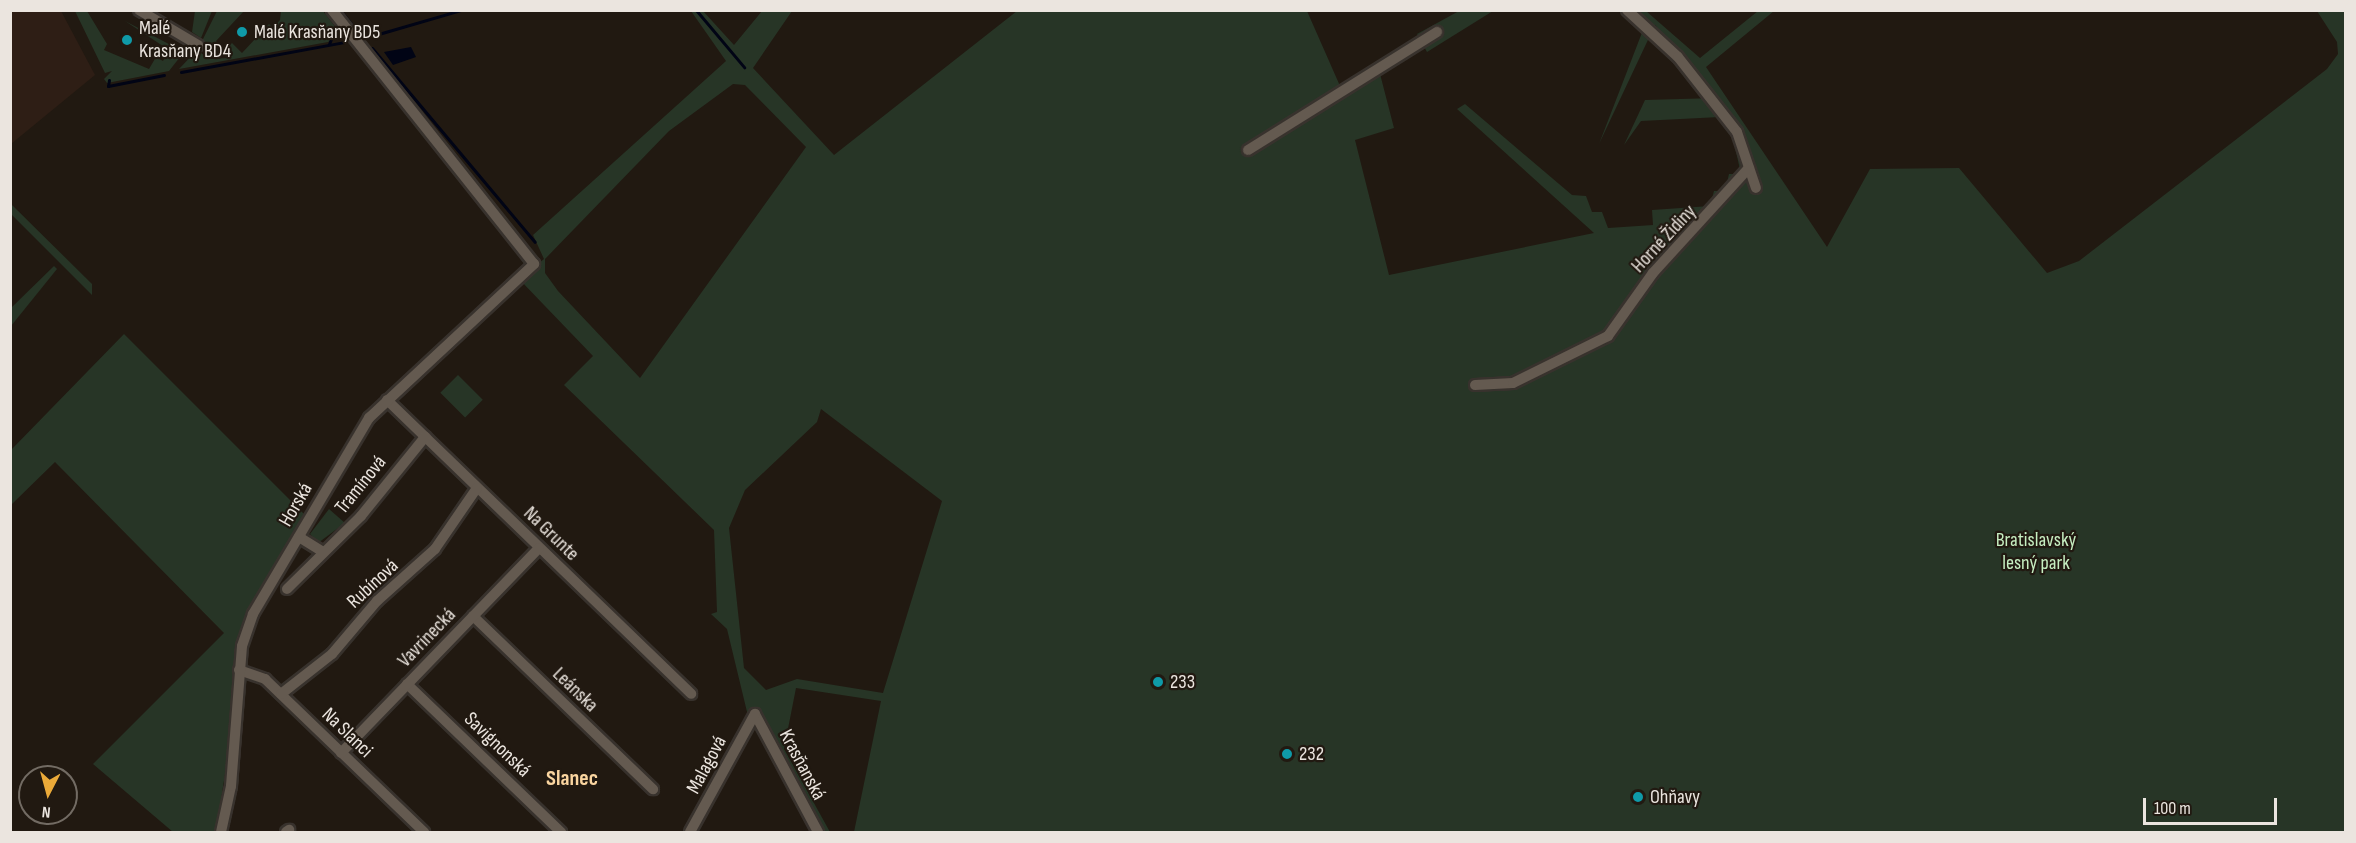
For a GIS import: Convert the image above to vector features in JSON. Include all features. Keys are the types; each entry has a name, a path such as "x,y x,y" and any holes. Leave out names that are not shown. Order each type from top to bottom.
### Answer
{"street":[{"path":"139,10 198,45"},
{"name":"Horská","path":"223,831 231,786 239,670 250,621 365,424 387,400 534,264 332,10"},
{"path":"1627,10 1711,97 1737,132 1756,188"},
{"path":"1248,150 1437,32"},
{"name":"Horné Židiny","path":"1475,385 1513,383 1608,336 1653,273 1749,168"},
{"name":"Na Grunte","path":"387,400 691,694"},
{"name":"Tramínová","path":"287,589 361,516 425,437"},
{"name":"Rubínová","path":"281,694 332,654 377,601 435,549 477,488"},
{"path":"299,537 323,552"},
{"name":"Vavrinecká","path":"341,753 539,548"},
{"name":"Leánska","path":"473,616 653,789"},
{"name":"Na Slanci","path":"239,670 255,673 281,694 424,832"},
{"name":"Savignonská","path":"408,684 561,832"},
{"name":"Malagová","path":"690,832 754,714"},
{"name":"Krasňanská","path":"754,714 818,832"}],"shaded area":[{"path":"11,10 61,11 95,75 11,144"}],"green space":[{"path":"75,11 87,11 107,44 104,50 149,69 156,57 163,61 169,50 125,21 184,52 169,71 107,83 104,79 112,71 105,73"},
{"path":"195,11 212,11 201,38 192,32"},
{"path":"217,11 244,11 216,41 225,50 232,43 242,53 269,24 272,27 264,37 280,20 281,11 323,11 340,33 328,42 179,69 197,50 209,59 228,58 202,41"},
{"name":"Bratislavský lesný park","path":"691,11 703,11 734,45 762,11 792,11 753,68 834,155 1017,11 1307,11 1344,95 1379,70 1394,128 1355,140 1389,275 1594,233 1457,109 1465,104 1572,195 1586,196 1592,212 1602,212 1608,228 1653,225 1652,210 1710,206 1714,191 1725,191 1729,174 1741,174 1732,134 1720,117 1641,121 1624,145 1645,100 1716,98 1655,25 1599,144 1643,30 1619,11 1646,11 1700,58 1758,11 1774,11 1706,67 1827,247 1870,169 1959,168 2047,273 2079,261 2327,69 2338,54 2337,42 2317,11 2345,11 2345,832 854,832 881,701 796,688 784,749 830,832 824,832 755,708 748,716 727,629 711,614 717,612 714,530 564,385 593,356 519,279 544,259 533,235 726,61","holes":["733,84 745,85 806,147 640,378 558,291 545,273 545,259 669,131","821,409 942,501 883,693 797,679 766,690 744,668 729,528 745,490 817,422"]},
{"path":"1459,11 1493,11 1427,52 1417,34"},
{"path":"10,203 92,284 92,295 11,214"},
{"path":"54,266 57,269 11,326 11,308"},
{"path":"124,334 307,517 250,613 216,832 173,832 93,764 224,633 55,462 11,505 11,450"},
{"path":"458,375 483,400 465,417 440,393"},
{"path":"329,509 345,523 318,543 310,534"}],"water":[{"path":"411,47 416,57 393,65 384,52"}],"waterway":[{"path":"340,10 360,35"},
{"path":"375,35 461,10"},
{"path":"696,10 744,67"},
{"path":"329,44 335,29"},
{"path":"181,72 345,42"},
{"path":"372,48 535,242"},
{"path":"109,80 108,86 164,75"}],"place":[{"name":"Malé Krasňany BD5","path":"242,32"},
{"name":"Malé Krasňany BD4","path":"127,40"},
{"name":"233","path":"1158,682"},
{"name":"232","path":"1287,754"},
{"name":"Ohňavy","path":"1638,797"}],"district":[{"name":"Slanec","path":"572,779"}]}
